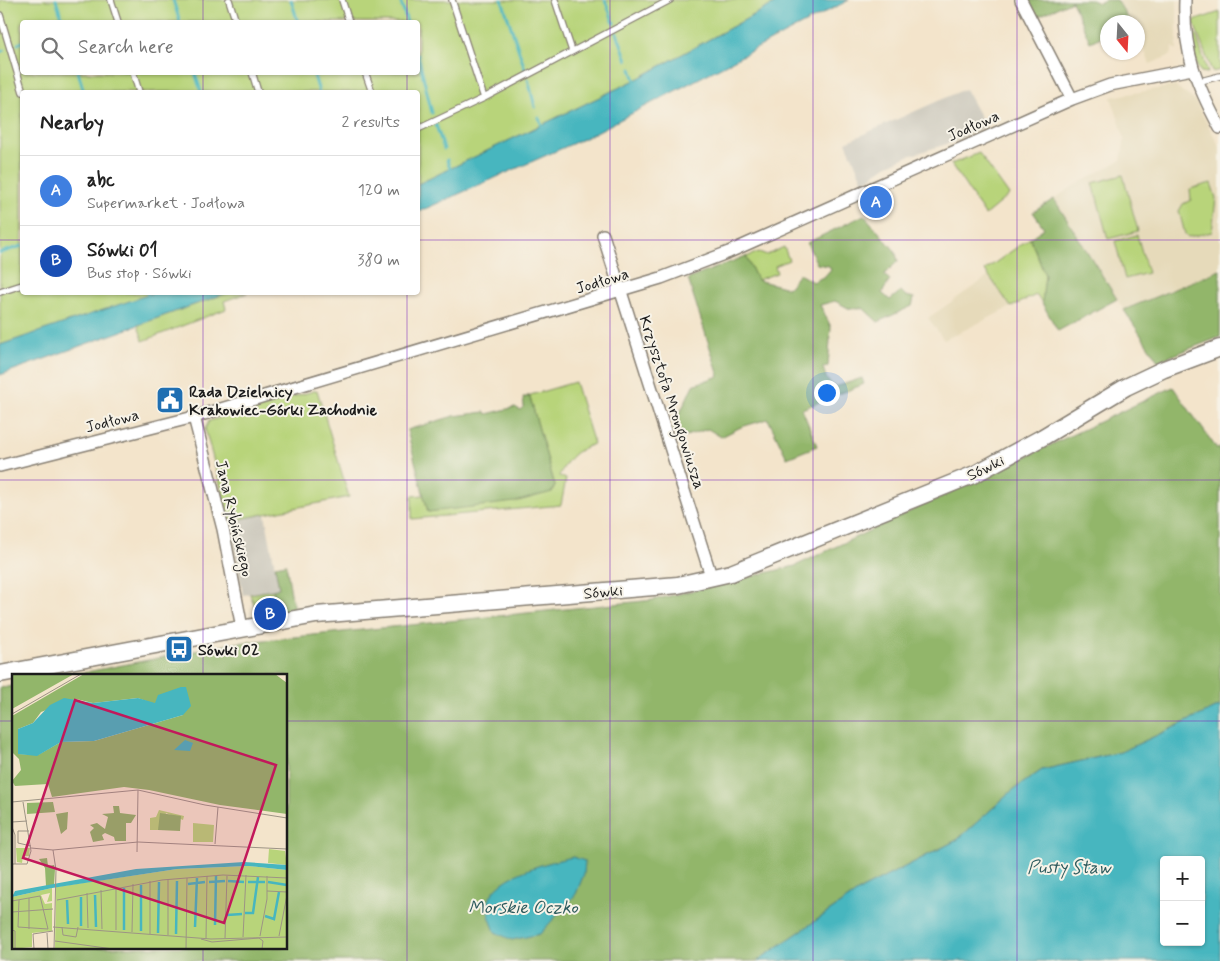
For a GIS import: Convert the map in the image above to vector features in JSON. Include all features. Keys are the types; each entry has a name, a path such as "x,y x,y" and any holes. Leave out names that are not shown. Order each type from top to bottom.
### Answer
{"street":[{"path":"1021,0 1072,99"},
{"path":"1185,0 1185,33 1192,69 1220,128"},
{"name":"Jodłowa","path":"0,466 194,417 621,292 729,252 1072,99 1110,85 1192,69"},
{"name":"Krzysztofa Mrongowiusza","path":"603,235 712,579"},
{"name":"Sówki","path":"0,674 316,615 678,585 712,579 755,564 975,474 1027,446 1126,387 1164,369 1220,348"},
{"name":"Jana Rybińskiego","path":"194,417 223,529 242,628"}],"lane":[{"path":"111,0 117,20"},
{"path":"229,0 235,20"},
{"path":"342,0 348,20"},
{"path":"452,0 484,98"},
{"path":"555,0 572,51"},
{"path":"420,128 484,98 657,3 670,0"},
{"path":"0,15 22,90"},
{"path":"134,75 138,90"},
{"path":"253,75 257,90"},
{"path":"366,75 371,90"},
{"path":"1197,82 1220,76"},
{"path":"0,292 20,286"}],"shaded area":[{"path":"1117,0 1177,0 1177,50 1173,47 1171,55 1150,64 1145,52 1145,15 1126,15"},
{"path":"1175,86 1195,101 1220,147 1220,270 1124,310 1054,199 1075,185 1121,160 1125,139 1111,97"},
{"path":"965,89 986,127 953,142 908,156 886,166 863,182 846,142"},
{"path":"989,276 1011,307 944,340 928,318"},
{"path":"265,514 279,589 243,595 230,521"}],"green space":[{"path":"0,0 781,0 635,80 420,183 420,90 20,90 20,295 150,295 0,345"},
{"path":"1026,0 1091,0 1099,3 1105,0 1117,0 1126,15 1100,15 1100,37 1090,42 1072,1 1037,17"},
{"path":"1220,12 1220,70 1212,72 1193,21"},
{"path":"1190,28 1197,37 1208,73 1201,72 1197,67"},
{"path":"979,153 1009,195 985,215 951,164"},
{"path":"1123,175 1138,231 1108,239 1093,183"},
{"path":"1211,183 1216,198 1212,232 1188,237 1185,234 1179,211 1183,204 1191,200 1190,189"},
{"path":"1054,199 1117,299 1058,331 1042,303 1045,275 1030,238 1044,228 1033,212"},
{"path":"864,215 895,251 898,261 884,275 890,280 882,293 890,300 901,291 906,296 914,298 912,306 878,322 863,308 850,309 835,301 820,305 831,327 828,366 823,368 827,380 835,387 862,378 864,384 802,409 817,446 787,458 768,419 741,427 721,437 708,429 676,439 673,428 693,385 719,376 688,279 746,256 757,280 788,288 799,274 813,282 825,276 831,269 829,266 817,264 807,243"},
{"path":"1137,235 1148,273 1125,279 1115,241"},
{"path":"1030,238 1045,275 1042,303 1036,295 1011,307 985,270"},
{"path":"784,247 789,260 775,266 777,273 757,280 746,257 759,252 767,255"},
{"path":"1220,270 1220,337 1158,361 1124,310"},
{"path":"221,295 241,295 224,301 226,309 143,341 138,325"},
{"path":"575,382 594,444 577,452 562,470 559,476 566,479 561,505 412,519 412,496 424,495 428,512 552,492 555,486 530,397 527,396"},
{"path":"1173,387 1217,449 1220,447 1220,706 1121,752 1042,770 1013,790 957,840 862,889 757,961 0,961 0,688 12,686 12,948 288,948 288,674 76,674 236,643 653,600 795,566"},
{"path":"317,390 349,497 230,521 205,429 209,421"},
{"path":"523,397 530,397 555,486 552,492 515,502 428,512 407,430 454,416 485,412 487,414 515,407 520,410 524,406"},
{"path":"286,564 294,611 279,613 273,590 279,588 275,566"},
{"path":"273,590 279,613 271,615 270,612 257,612 250,594"}],"water":[{"path":"781,0 849,0 583,139 420,211 420,183 635,80"},
{"path":"147,295 221,295 0,375 0,345"},
{"name":"Pusty Staw","path":"1220,706 1220,961 757,961 862,889 957,840 1013,790 1042,770 1121,752"},
{"name":"Morskie Oczko","path":"573,857 585,861 584,874 576,894 540,934 512,940 495,932 488,909 490,897 497,888 521,872"}],"waterway":[{"path":"56,0 62,20"},
{"path":"173,0 179,20"},
{"path":"291,0 297,20"},
{"path":"400,0 406,20"},
{"path":"502,0 526,72"},
{"path":"605,0 614,23"},
{"path":"617,33 627,60"},
{"path":"0,52 4,50"},
{"path":"420,63 432,113"},
{"path":"631,69 635,80"},
{"path":"79,75 83,90"},
{"path":"196,75 200,90"},
{"path":"314,75 318,90"},
{"path":"528,79 535,107"},
{"path":"538,117 542,125"},
{"path":"436,125 444,149"},
{"path":"447,160 450,169"},
{"path":"0,253 20,247"}],"place":[{"name":"abc","path":"876,202"},
{"name":"Rada Dzielnicy Krakowiec-Górki Zachodnie","path":"170,400"},
{"name":"Sówki 01","path":"270,614"},
{"name":"Sówki 02","path":"179,649"}]}
